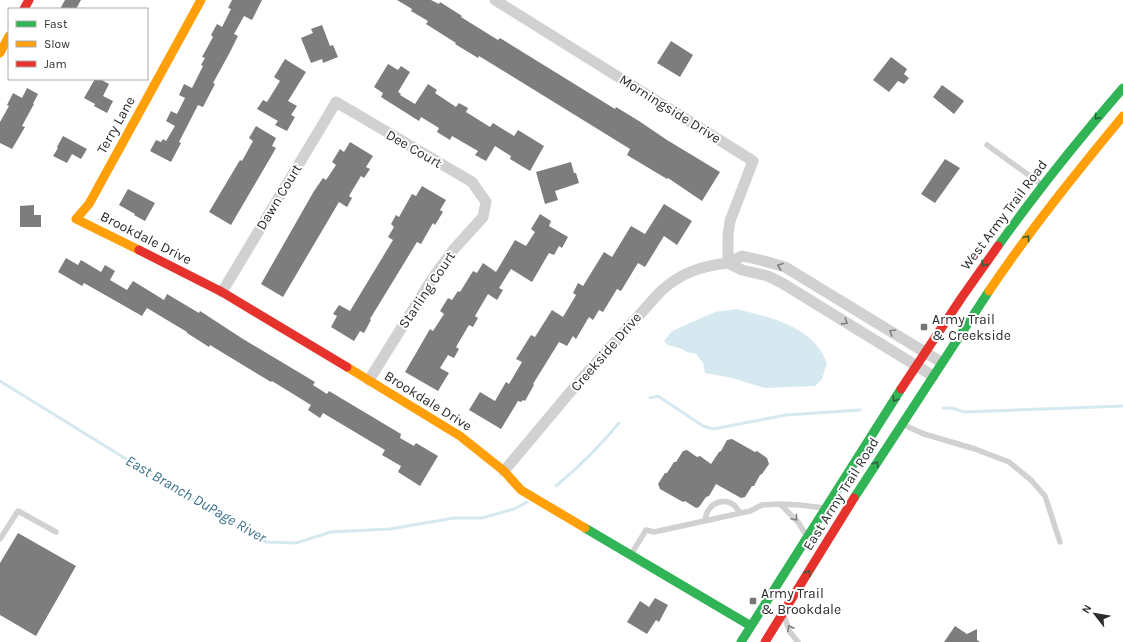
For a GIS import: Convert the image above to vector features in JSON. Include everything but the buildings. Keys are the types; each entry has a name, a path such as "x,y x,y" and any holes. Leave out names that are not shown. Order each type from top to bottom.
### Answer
{"main road":[{"name":"Terry Lane","path":"76,219 89,204 201,0"},
{"path":"0,53 8,38"},
{"name":"West Army Trail Road","path":"916,366 994,250 1042,185 1091,124 1123,88"},
{"path":"941,362 1010,260 1057,197 1123,116"},
{"name":"Brookdale Drive","path":"76,219 222,292 369,380 460,436 504,471 521,490 751,626"},
{"name":"East Army Trail Road","path":"767,641 941,362"},
{"name":"East Army Trail Road","path":"741,642 916,366"},
{"path":"759,614 761,627 767,641"}],"street":[{"name":"Morningside Drive","path":"495,0 753,161 730,221 728,235 728,263"},
{"name":"Dee Court","path":"336,102 472,182 486,202"},
{"name":"Dawn Court","path":"222,292 336,102"},
{"name":"Starling Court","path":"369,380 434,276 454,249 483,217 486,202"},
{"name":"Creekside Drive","path":"504,471 577,384 660,292 671,282 690,271 712,264 728,263 742,256 785,267 941,362"},
{"name":"Creekside Drive","path":"728,263 742,270 768,276 782,283 933,376"},
{"path":"821,307 829,294"}],"lane":[{"path":"987,145 1042,185"},
{"path":"902,424 924,434 975,449 1009,462 1031,480 1045,496 1060,542"},
{"path":"705,520 708,511 714,504 720,501 727,501 734,505 740,512"},
{"path":"631,555 646,530 654,532 750,511 762,505 780,504 826,508"},
{"path":"780,504 799,523 808,537"},
{"path":"0,539 18,511 56,532"},
{"path":"783,614 790,632 798,642"}],"shaded area":[{"path":"737,309 777,320 801,332 812,340 821,350 827,363 822,379 815,386 765,388 732,378 705,373 703,363 696,354 668,345 664,341 672,331 715,312"}],"waterway":[{"name":"East Branch DuPage River","path":"0,381 165,483 266,542 296,543 331,532 390,529 454,518 482,518 514,509 527,502"},
{"name":"East Branch DuPage River","path":"650,398 658,396 703,426 713,429 786,415 860,410"},
{"name":"East Branch DuPage River","path":"943,408 952,408 964,412 1123,406"},
{"name":"East Branch DuPage River","path":"556,486 589,456 619,423"}],"traffic: fast":[{"path":"998,246 1090,126 1123,88"},
{"path":"854,498 989,291"},
{"path":"741,642 901,389"},
{"path":"585,528 751,626"}],"traffic: slow":[{"path":"139,250 76,219 89,204 201,0"},
{"path":"0,53 8,38"},
{"path":"989,291 1054,202 1123,116"},
{"path":"347,367 460,436 504,471 521,490 585,528"}],"traffic: jam":[{"path":"25,8 29,0"},
{"path":"901,389 998,246"},
{"path":"139,250 222,292 347,367"},
{"path":"765,642 854,498"}],"place":[{"name":"Army Trail & Creekside","path":"924,327"},
{"name":"Army Trail & Brookdale","path":"753,601"}]}
